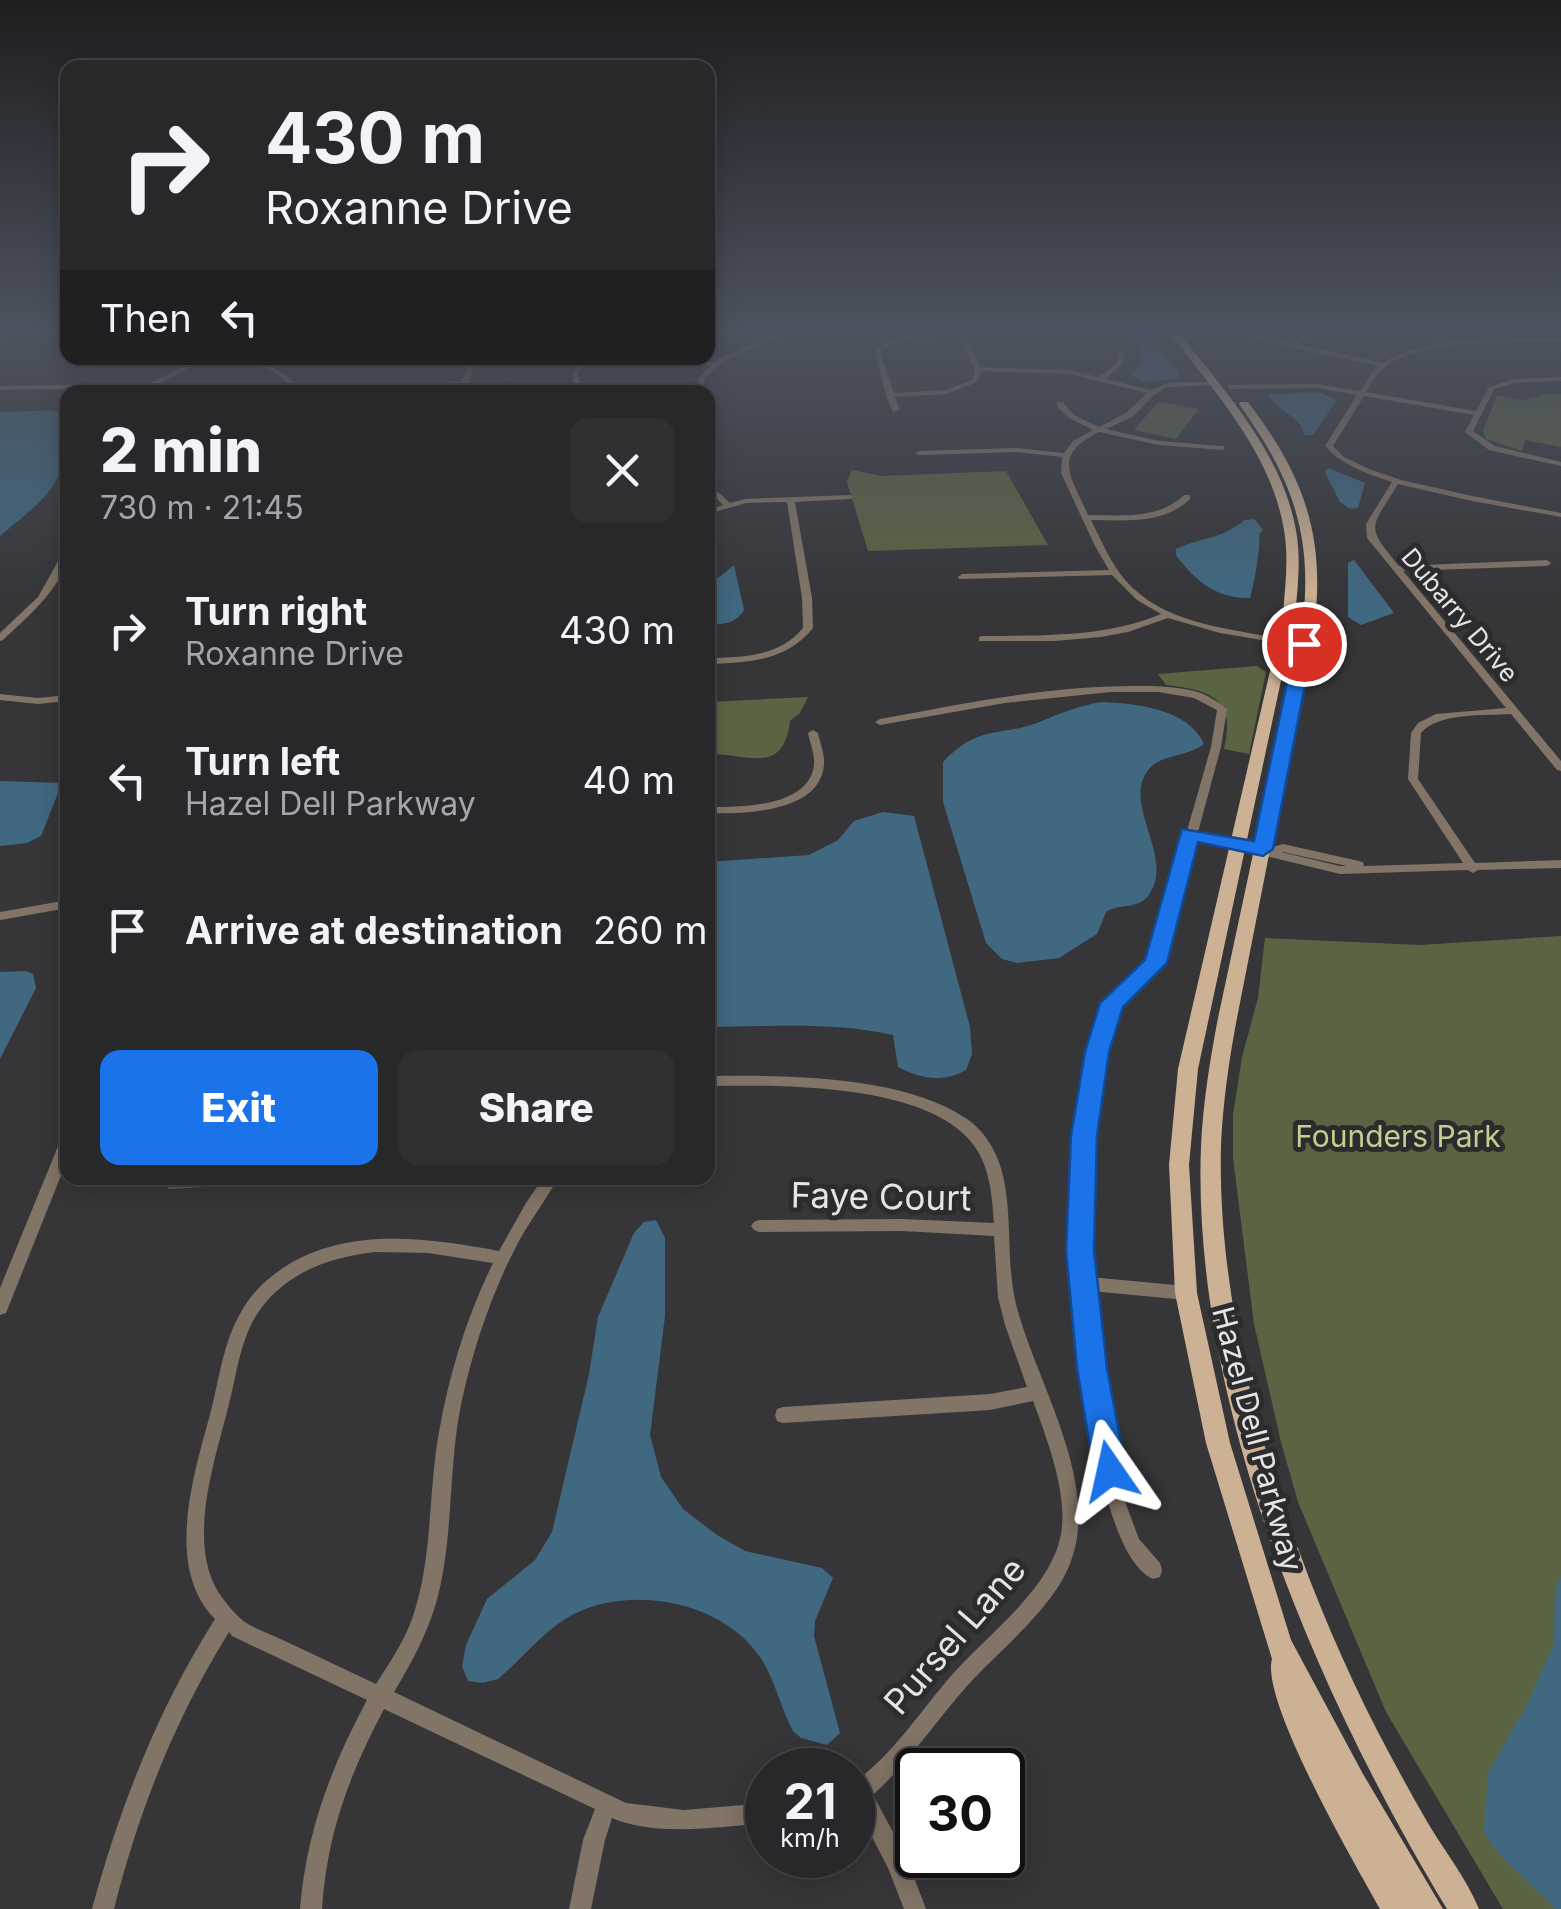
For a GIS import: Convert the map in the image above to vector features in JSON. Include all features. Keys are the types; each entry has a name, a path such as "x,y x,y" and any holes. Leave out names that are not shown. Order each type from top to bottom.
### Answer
{"main road":[{"name":"Hazel Dell Parkway","path":"1244,421 1271,464 1288,512 1295,569 1283,642 1197,1024 1182,1108 1179,1194 1186,1293 1218,1443 1280,1645 1354,1784 1428,1909"},
{"name":"Hazel Dell Parkway","path":"1255,421 1271,439 1290,472 1306,515 1314,567 1310,620 1267,850 1218,1066 1213,1116 1212,1220 1224,1320 1263,1474 1324,1641 1409,1819 1464,1909"},
{"path":"1280,1645 1288,1691 1301,1721 1351,1826 1397,1909"}],"street":[{"path":"1084,421 1146,443 1221,448"},
{"path":"1116,421 1081,439 1066,455 1065,474 1115,572 1132,592 1169,614 1209,627 1283,642"},
{"path":"1343,421 1329,442 1330,449 1353,468 1400,482 1561,515"},
{"path":"1474,421 1469,432 1479,442 1561,464"},
{"path":"919,452 1015,450 1066,455"},
{"name":"Dubarry Drive","path":"1400,482 1369,531 1561,768"},
{"path":"715,492 726,504"},
{"path":"715,509 726,504 850,497"},
{"path":"1088,517 1159,514 1175,509 1187,497"},
{"path":"715,660 768,654 795,642 808,628 791,499"},
{"path":"1396,569 1547,563"},
{"path":"0,638 42,598 60,565"},
{"path":"962,577 1115,572"},
{"path":"982,639 1113,634 1169,614"},
{"path":"880,722 1051,694 1172,689 1210,699 1223,714 1156,963 1112,1003 1097,1052 1081,1176 1082,1283 1100,1421 1130,1542 1153,1570"},
{"path":"0,696 60,699"},
{"path":"1472,868 1414,779 1416,734 1422,725 1440,716 1514,711"},
{"path":"715,810 764,808 799,794 819,767 813,733"},
{"path":"1190,834 1340,870 1561,864"},
{"path":"0,916 60,905"},
{"name":"Pursel Lane","path":"715,1081 781,1080 938,1108 964,1124 983,1145 994,1178 1006,1300 1051,1428 1068,1503 1070,1532 1066,1552 1040,1591 875,1774"},
{"path":"0,1308 60,1159"},
{"path":"311,1909 315,1857 325,1813 341,1770 422,1620 429,1594 454,1398 473,1330 503,1258 547,1185"},
{"name":"Faye Court","path":"759,1226 902,1225 1001,1230"},
{"path":"503,1258 415,1248 346,1250 307,1262 283,1276 252,1308 238,1338 194,1519 199,1570 226,1620 262,1641 625,1813 658,1820 745,1814"},
{"path":"1082,1283 1186,1293"},
{"path":"783,1415 990,1402 1038,1392"},
{"path":"104,1909 116,1856 157,1744 190,1676 226,1620"},
{"path":"580,1909 594,1840 608,1804"},
{"path":"875,1826 897,1862 915,1909"}],"green space":[{"path":"1142,421 1190,421 1176,439 1134,430"},
{"path":"1487,421 1561,421 1561,447 1525,440 1522,451 1486,439 1483,431"},
{"path":"852,470 882,476 1006,471 1048,545 868,551 847,482"},
{"path":"1257,666 1266,672 1249,754 1224,749 1227,718 1216,700 1195,690 1166,685 1158,674"},
{"path":"808,697 800,713 790,721 780,750 761,758 715,754 715,702"},
{"name":"Founders Park","path":"1561,936 1561,1909 1503,1909 1386,1712 1298,1502 1254,1324 1233,1158 1233,1115 1242,1057 1258,998 1265,938 1420,945"},
{"path":"169,1185 245,1185 168,1189"}],"water":[{"path":"0,421 60,421 60,471 54,484 0,536"},
{"path":"1297,421 1323,421 1313,435 1304,435"},
{"path":"1328,468 1365,483 1358,508 1350,509 1340,502 1325,472"},
{"path":"1254,519 1263,530 1259,534 1250,598 1238,598 1208,587 1176,555 1176,549"},
{"path":"1354,560 1394,613 1361,625 1348,617 1348,563"},
{"path":"734,565 744,610 724,624 715,625 715,580"},
{"path":"1101,702 1160,710 1186,723 1204,744 1154,764 1142,783 1141,798 1156,865 1155,881 1144,900 1106,912 1097,934 1059,958 1017,963 1002,959 986,943 943,802 943,762 980,736 1027,726"},
{"path":"0,781 60,783 41,836 27,843 0,846"},
{"path":"883,812 914,816 970,1027 972,1054 966,1070 957,1074 923,1077 898,1067 893,1035 847,1028 715,1027 715,862 809,855 838,840 854,821"},
{"path":"0,972 33,974 36,988 0,1059"},
{"path":"656,1220 665,1238 665,1316 650,1435 661,1477 683,1509 717,1535 745,1551 822,1568 833,1578 815,1621 814,1636 840,1733 827,1745 801,1738 793,1731 767,1668 746,1640 726,1624 677,1604 623,1600 574,1614 544,1635 498,1679 468,1681 462,1666 466,1645 487,1599 535,1560 552,1532 589,1374 598,1317 634,1233 644,1222"},
{"path":"1561,1575 1561,1909 1556,1909 1500,1855 1484,1833 1488,1773 1528,1703 1554,1643 1555,1592"}],"route":[{"path":"1110,1471 1092,1368 1080,1250 1084,1136 1097,1052 1112,1003 1156,963 1190,834 1263,849 1304,644"}]}
